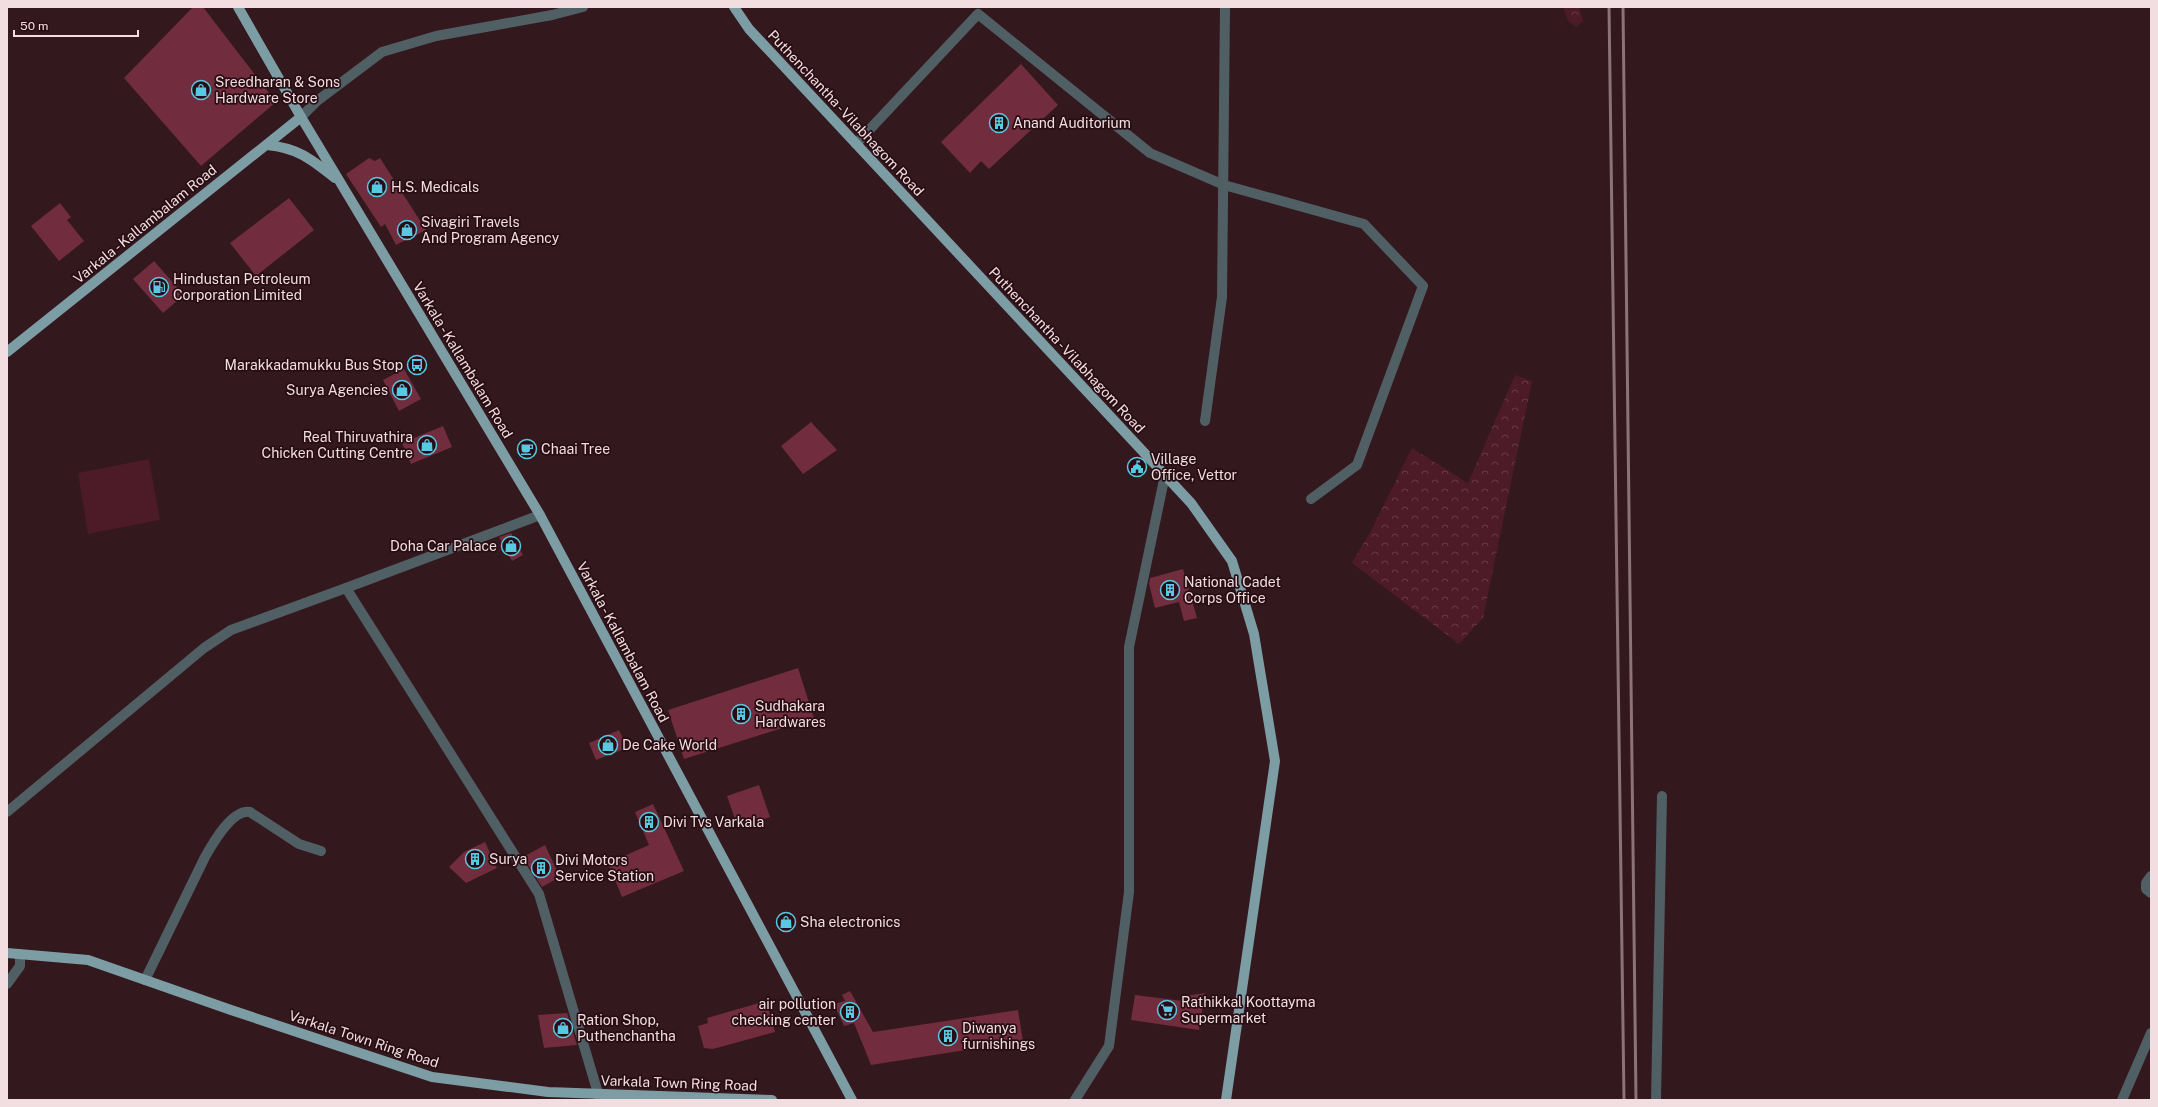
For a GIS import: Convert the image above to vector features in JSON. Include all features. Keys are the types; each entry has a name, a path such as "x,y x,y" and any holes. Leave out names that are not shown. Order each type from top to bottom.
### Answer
{"main road":[{"path":"238,7 302,117"},
{"name":"Puthenchantha - Vilabhagom Road","path":"734,7 749,29 1191,503 1232,561 1254,634 1275,761 1226,1100"},
{"name":"Varkala - Kallambalam Road","path":"7,352 302,117 540,516 852,1100"},
{"path":"267,144 286,146 307,156 340,181"},
{"name":"Varkala Town Ring Road","path":"7,953 88,960 432,1078 599,1097 772,1100"}],"street":[{"path":"302,117 316,101 382,52 436,36 552,15 583,7"},
{"path":"1205,421 1222,297 1225,7"},
{"path":"856,144 978,14 1150,152 1224,185 1364,224 1423,286 1357,465 1311,500"},
{"path":"1074,1100 1109,1046 1129,892 1129,647 1165,475"},
{"path":"7,812 198,653 225,634 540,516"},
{"path":"346,588 539,894 599,1097"},
{"path":"1656,1100 1662,796"},
{"path":"145,980 205,857 212,845 237,815 244,812 250,812 299,844 321,851"},
{"path":"2151,876 2146,883 2146,889 2151,893"},
{"path":"7,984 20,966 20,954"},
{"path":"2122,1100 2151,1033"}],"green space":[{"path":"1563,7 1579,7 1583,21 1576,27 1568,21"},
{"path":"1515,375 1532,381 1483,618 1459,644 1352,563 1372,529 1412,448 1468,483"},
{"path":"149,459 160,520 88,534 78,473"}],"building":[{"name":"Sreedharan & Sons Hardware Store","path":"193,7 203,7 276,102 201,166 124,78"},
{"name":"Anand Auditorium","path":"1021,64 1058,105 989,169 981,161 970,173 941,142"},
{"name":"H.S. Medicals","path":"369,158 375,161 380,158 426,230 396,245 385,224 381,227 346,174"},
{"path":"289,198 314,230 256,276 230,243"},
{"path":"60,203 71,217 67,220 84,241 59,261 31,226"},
{"name":"Hindustan Petroleum Corporation Limited","path":"154,261 184,295 163,313 133,279"},
{"name":"Surya Agencies","path":"404,369 421,399 399,411 383,380"},
{"path":"811,422 837,450 803,474 781,446"},
{"name":"Real Thiruvathira Chicken Cutting Centre","path":"443,426 452,447 411,464 402,443"},
{"name":"Doha Car Palace","path":"511,533 523,555 512,561 499,537"},
{"name":"National Cadet Corps Office","path":"1183,569 1197,618 1184,621 1179,602 1155,608 1149,584 1150,578"},
{"name":"Sudhakara Hardwares","path":"798,668 814,718 684,759 668,710"},
{"name":"De Cake World","path":"619,730 627,748 596,760 589,743"},
{"path":"759,785 770,817 738,828 727,796"},
{"path":"653,804 684,871 622,897 608,863 649,845 635,812"},
{"name":"Surya","path":"485,842 497,868 466,883 449,867 464,852"},
{"name":"Divi Motors Service Station","path":"545,845 560,877 542,887 523,857"},
{"name":"Diwanya furnishings","path":"850,991 873,1032 1018,1010 1023,1041 871,1065 854,1023 844,1026 834,1004 845,1001 842,995"},
{"name":"Rathikkal Koottayma Supermarket","path":"1205,993 1199,1030 1131,1020 1135,995 1183,1001 1185,996"},
{"path":"766,1001 775,1032 713,1049 704,1048 698,1026 708,1023 707,1018"},
{"name":"Ration Shop, Puthenchantha","path":"567,1013 577,1045 544,1048 538,1015"}],"railway":[{"path":"1609,7 1624,1100"},
{"path":"1623,7 1636,1100"}],"place":[{"name":"Sreedharan & Sons Hardware Store","path":"201,90"},
{"name":"Anand Auditorium","path":"999,123"},
{"name":"H.S. Medicals","path":"377,187"},
{"name":"Sivagiri Travels And Program Agency","path":"407,230"},
{"name":"Hindustan Petroleum Corporation Limited","path":"159,287"},
{"name":"Marakkadamukku Bus Stop","path":"417,365"},
{"name":"Surya Agencies","path":"402,390"},
{"name":"Real Thiruvathira Chicken Cutting Centre","path":"427,445"},
{"name":"Chaai Tree","path":"527,449"},
{"name":"Village Office, Vettor","path":"1137,467"},
{"name":"Doha Car Palace","path":"511,546"},
{"name":"National Cadet Corps Office","path":"1170,590"},
{"name":"Sudhakara Hardwares","path":"741,714"},
{"name":"De Cake World","path":"608,745"},
{"name":"Divi Tvs Varkala","path":"649,822"},
{"name":"Surya","path":"475,859"},
{"name":"Divi Motors Service Station","path":"541,868"},
{"name":"Sha electronics","path":"786,922"},
{"name":"Rathikkal Koottayma Supermarket","path":"1167,1010"},
{"name":"air pollution checking center","path":"850,1012"},
{"name":"Ration Shop, Puthenchantha","path":"563,1028"},
{"name":"Diwanya furnishings","path":"948,1036"}]}
